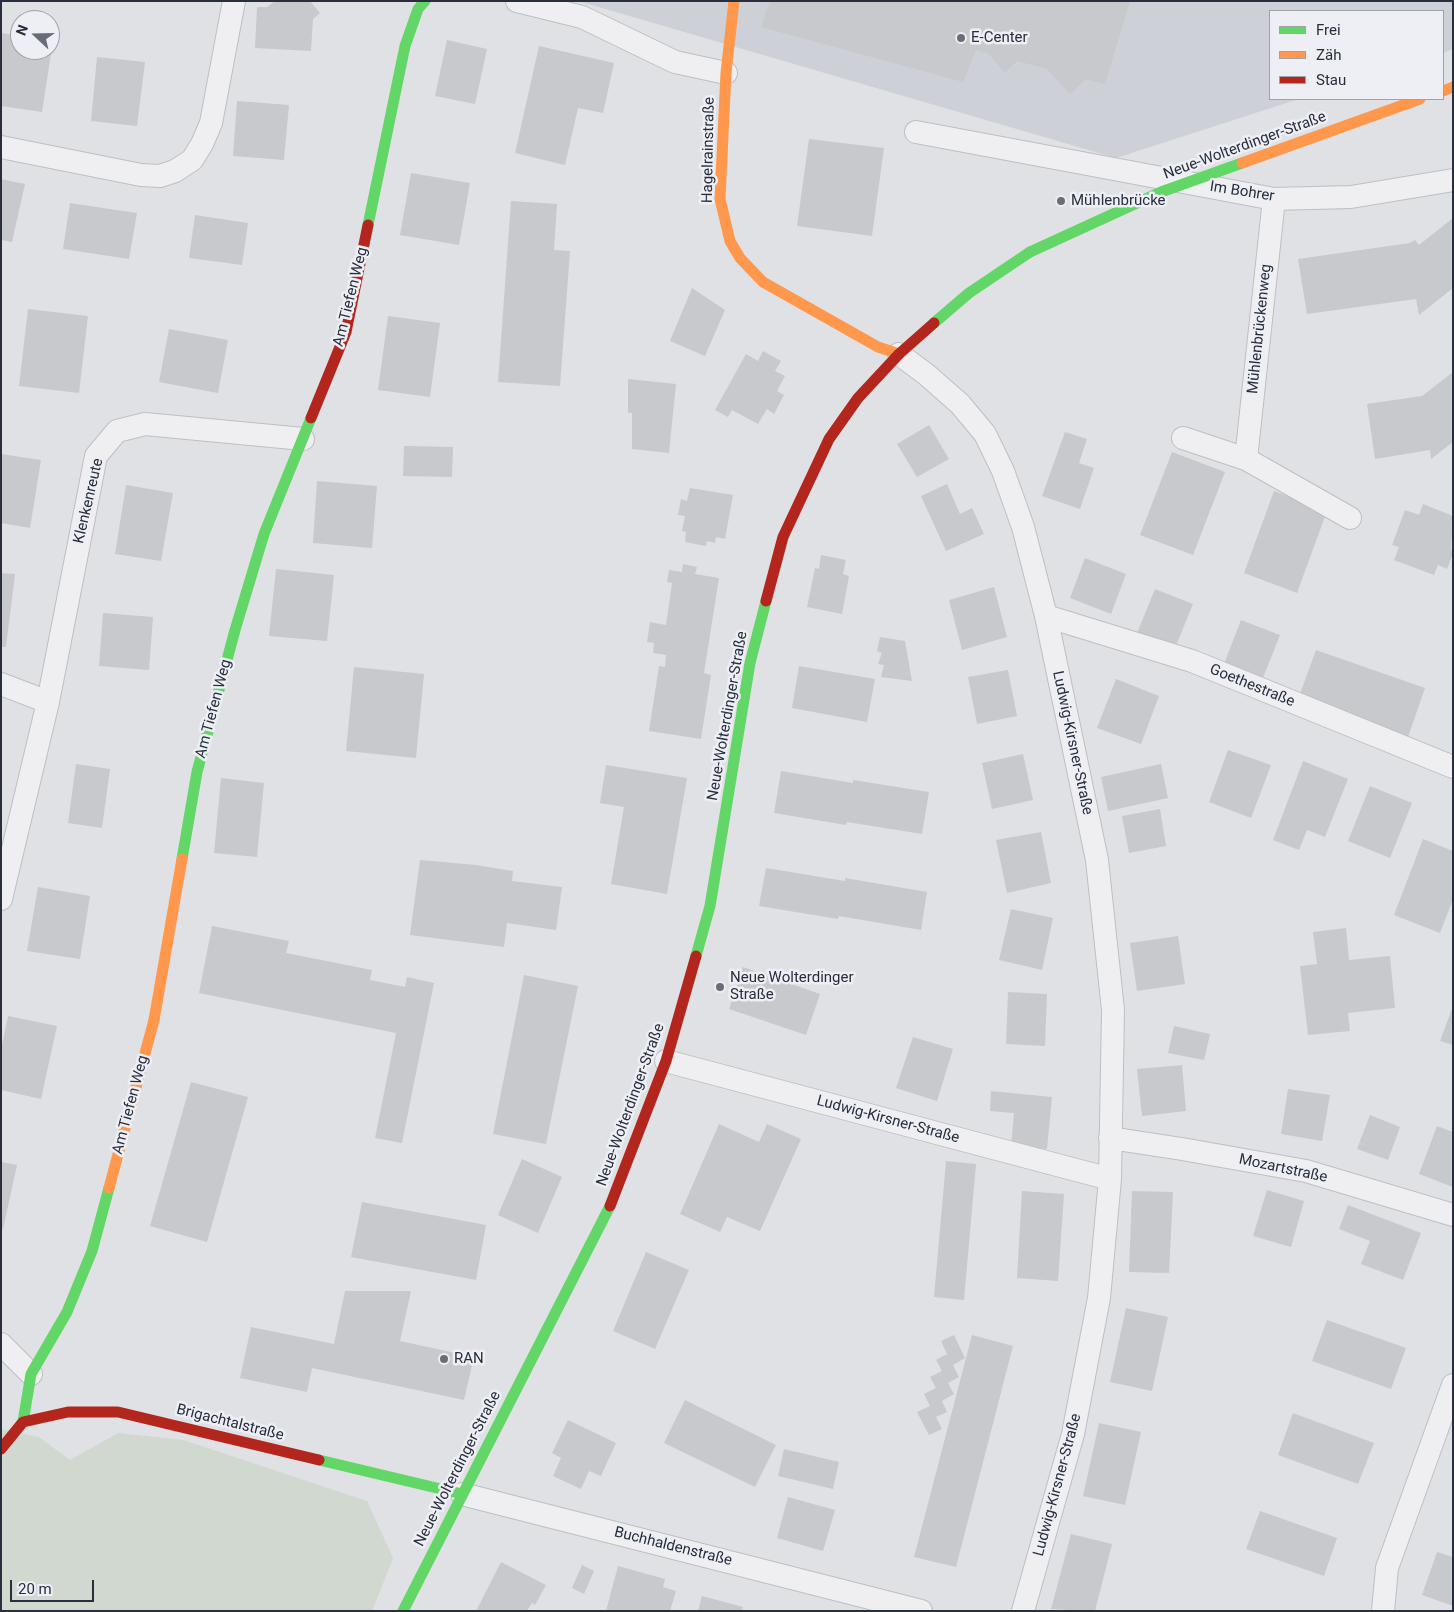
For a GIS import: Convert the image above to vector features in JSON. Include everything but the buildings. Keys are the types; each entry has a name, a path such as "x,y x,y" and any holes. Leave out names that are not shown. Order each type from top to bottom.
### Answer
{"main road":[{"name":"Am Tiefen Weg","path":"23,1422 31,1374 67,1312 92,1251 154,1020 197,772 235,630 264,534 346,332 405,46 418,9 425,1"},
{"name":"Hagelrainstraße","path":"734,1 726,73 720,199 730,241 740,258 763,282 878,347 899,354"},
{"name":"Neue-Wolterdinger-Straße","path":"403,1611 610,1206 666,1061 710,906 750,663 783,537 829,438 858,398 899,354 969,293 1030,252 1161,192 1417,100"},
{"name":"Brigachtalstraße","path":"23,1422 68,1412 118,1412 462,1494"},
{"path":"1,1449 23,1422"}],"street":[{"path":"1,147 141,176 160,176 175,171 192,160 202,144 211,123 234,1"},
{"path":"517,1 582,17 675,62 726,73"},
{"name":"Im Bohrer","path":"916,132 1274,199 1351,197 1453,180"},
{"name":"Mühlenbrückenweg","path":"1246,459 1274,199"},
{"name":"Ludwig-Kirsner-Straße","path":"899,354 927,375 960,404 985,434 1004,471 1020,518 1046,616 1097,860 1113,1010 1110,1179 1099,1298 1074,1434 1023,1611"},
{"name":"Klenkenreute","path":"1,899 48,702 96,456 117,431 145,424 303,440"},
{"path":"1182,438 1246,459 1350,518"},
{"name":"Goethestraße","path":"1046,616 1192,661 1453,767"},
{"path":"1,684 48,702"},
{"name":"Ludwig-Kirsner-Straße","path":"666,1061 1110,1179"},
{"name":"Mozartstraße","path":"1110,1138 1306,1171 1453,1215"},
{"path":"1,1344 31,1374"},
{"path":"1383,1611 1387,1568 1453,1385"},
{"name":"Buchhaldenstraße","path":"462,1494 882,1605 921,1611"}],"shaded area":[{"path":"578,1 1453,1 1453,49 1444,53 1444,10 1269,10 1269,100 1296,100 1116,158"},
{"path":"1,1429 39,1437 70,1460 118,1433 183,1440 367,1501 393,1558 372,1611 1,1611"}],"traffic: fast":[{"path":"368,225 405,46 418,9 425,1"},
{"path":"1030,252 1161,192 1242,163"},
{"path":"934,323 969,293 1030,252"},
{"path":"182,859 197,772 235,630 264,534 311,418"},
{"path":"696,956 710,906 750,663 766,601"},
{"path":"23,1422 31,1374 67,1312 92,1251 109,1188"},
{"path":"403,1611 610,1206"},
{"path":"319,1460 462,1494"}],"traffic: slow":[{"path":"734,1 726,73 720,199 730,241 740,258 763,282 878,347 899,354"},
{"path":"1444,91 1453,87"},
{"path":"1242,163 1417,100"},
{"path":"109,1188 154,1020 182,859"}],"traffic: jam":[{"path":"311,418 346,332 368,225"},
{"path":"766,601 783,537 829,439 858,398 899,354 934,323"},
{"path":"610,1206 666,1061 696,956"},
{"path":"1,1449 23,1422 68,1412 118,1412 319,1460"}],"place":[{"name":"E-Center","path":"961,38"},
{"name":"Mühlenbrücke","path":"1061,201"},
{"name":"Neue Wolterdinger Straße","path":"720,987"},
{"name":"RAN","path":"444,1359"}]}
